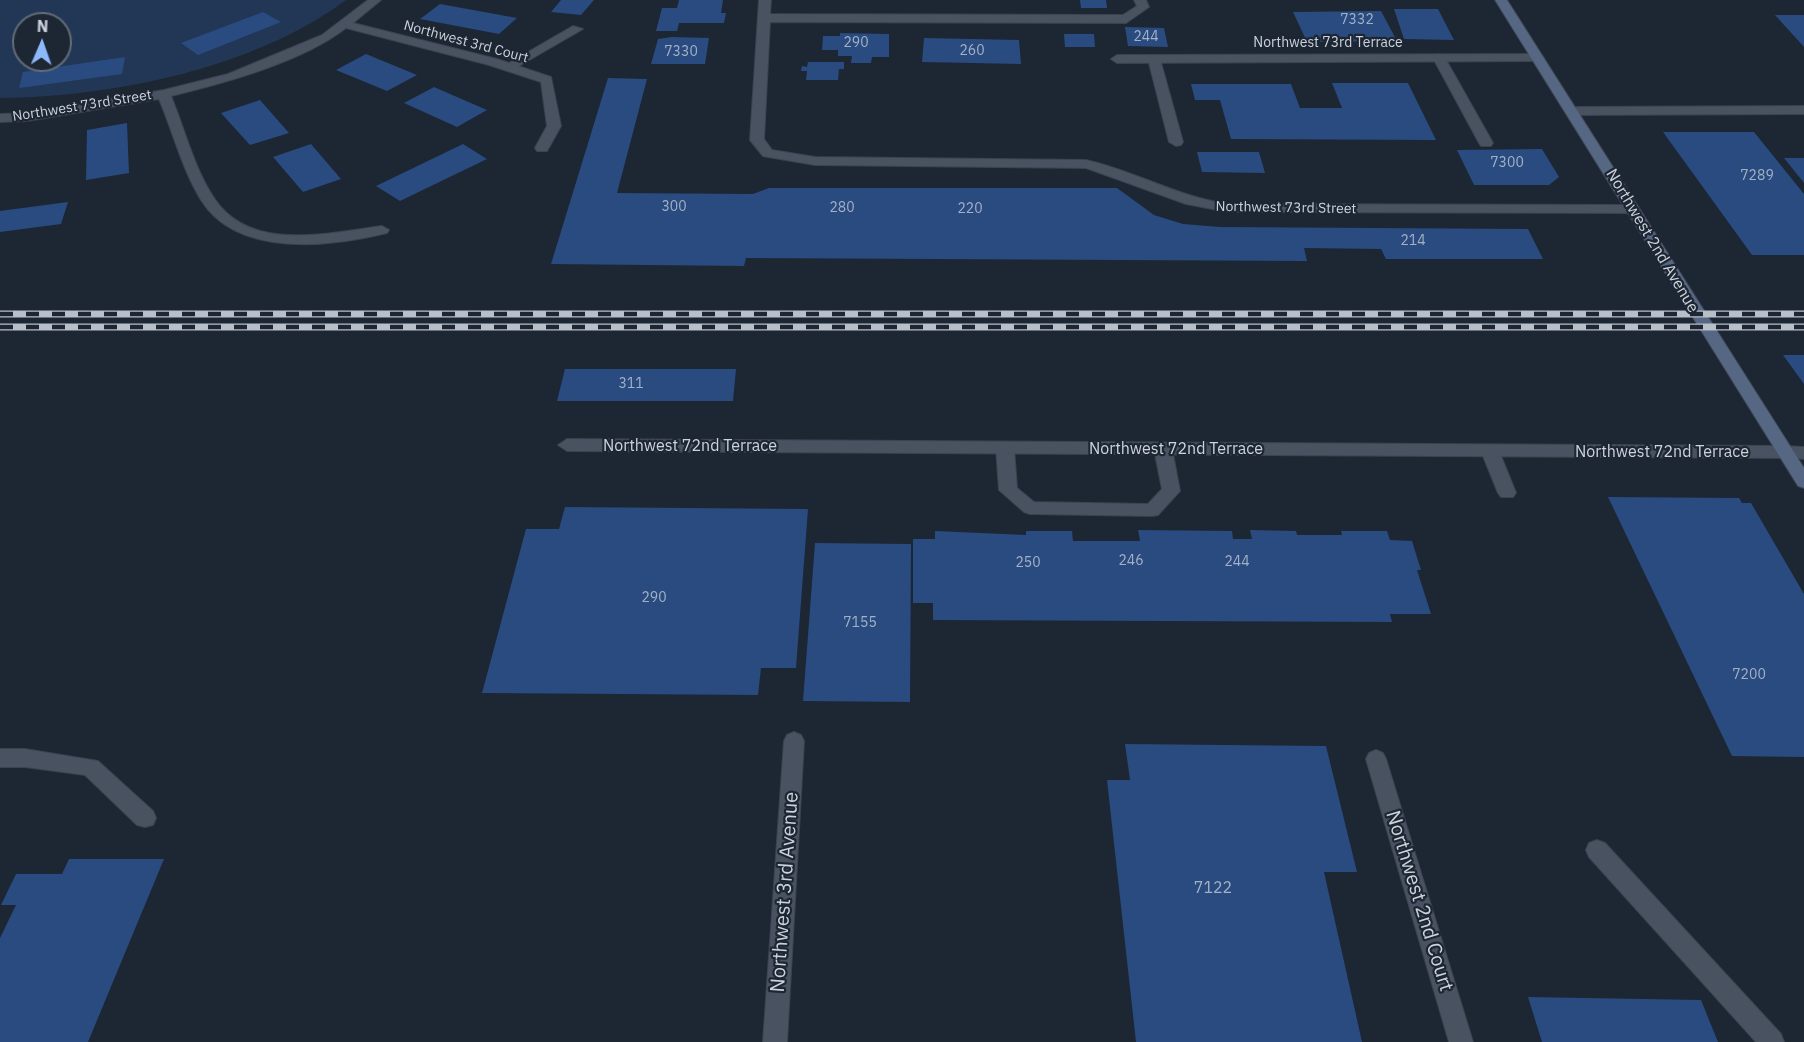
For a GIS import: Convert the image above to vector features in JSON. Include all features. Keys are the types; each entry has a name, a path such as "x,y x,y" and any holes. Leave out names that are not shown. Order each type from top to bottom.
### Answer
{"street":[{"name":"Northwest 73rd Street","path":"0,118 27,117 164,94 232,77 326,38 375,0"},
{"path":"765,0 764,18 1126,19 1143,8 1140,0"},
{"name":"Northwest 2nd Avenue","path":"1501,0 1573,111 1804,482"},
{"name":"Northwest 73rd Street","path":"764,18 757,140 768,153 815,161 1086,164 1112,169 1202,206 1228,208 1632,209"},
{"name":"Northwest 3rd Court","path":"344,24 508,67 547,81 554,126 542,148"},
{"path":"508,67 577,29"},
{"path":"1154,58 1176,142"},
{"path":"1439,58 1486,143"},
{"name":"Northwest 73rd Terrace","path":"1117,59 1538,58"},
{"path":"164,94 208,201 228,223 260,238 302,238 382,230"},
{"path":"1573,111 1804,110"},
{"name":"Northwest 72nd Terrace","path":"567,445 1804,453"},
{"path":"1005,448 1008,490 1030,508 1152,510 1171,491 1163,449"},
{"path":"1490,452 1507,493"},
{"name":"Northwest 3rd Avenue","path":"775,1042 794,741"},
{"path":"0,758 25,758 91,767 144,818"},
{"name":"Northwest 2nd Court","path":"1376,759 1461,1042"},
{"path":"1597,850 1772,1042"}],"shaded area":[{"path":"0,0 346,0 310,24 226,61 135,84 89,92 0,98"}],"building":[{"path":"561,0 594,0 581,15 551,12"},
{"path":"679,0 723,0 721,13 726,13 724,23 679,23 677,31 656,31 662,8 677,8"},
{"path":"1080,0 1106,0 1107,8 1081,8"},
{"path":"440,4 517,18 499,34 420,19"},
{"path":"1394,9 1438,9 1454,40 1404,39"},
{"path":"1381,11 1397,41 1307,42 1293,12"},
{"path":"263,12 281,22 198,55 181,43"},
{"path":"1775,15 1804,15 1804,47"},
{"path":"1125,27 1164,28 1168,47 1128,46"},
{"path":"840,33 889,34 889,57 872,57 871,63 851,63 852,56 838,56 838,50 822,50 823,36 840,36"},
{"path":"1064,34 1094,34 1095,47 1065,47"},
{"path":"709,38 705,64 651,64 658,39"},
{"path":"924,38 1019,40 1021,64 922,62"},
{"path":"366,54 417,75 387,91 336,70"},
{"path":"125,57 122,74 19,88 23,72 72,72 72,65"},
{"path":"808,62 844,62 844,69 839,69 838,80 806,80 807,71 801,71 802,66 807,67"},
{"path":"608,78 647,79 617,193 753,194 769,188 1117,188 1154,215 1183,224 1220,227 1528,229 1543,259 1386,259 1381,249 1304,248 1307,261 746,258 744,266 551,264"},
{"path":"1332,83 1408,83 1436,140 1231,139 1220,100 1195,100 1191,84 1291,84 1300,108 1342,108"},
{"path":"434,87 487,110 457,127 404,103"},
{"path":"260,100 289,133 250,145 221,113"},
{"path":"127,123 129,173 86,180 87,130"},
{"path":"1663,132 1754,132 1804,194 1804,255 1752,255"},
{"path":"311,144 341,179 303,192 273,157"},
{"path":"463,144 487,159 400,201 376,186"},
{"path":"1542,149 1559,177 1549,185 1474,185 1457,150"},
{"path":"1197,152 1259,152 1265,173 1202,172"},
{"path":"1784,158 1804,158 1804,183"},
{"path":"68,202 61,224 0,232 0,211"},
{"path":"1783,355 1804,355 1804,384"},
{"path":"565,369 736,369 733,401 557,401"},
{"path":"1608,497 1739,498 1742,503 1751,503 1804,594 1804,757 1732,756"},
{"path":"565,507 808,509 796,668 761,668 758,695 482,693 526,529 559,529"},
{"path":"1138,530 1232,531 1233,539 1252,539 1250,530 1296,531 1297,535 1342,535 1341,531 1387,531 1390,540 1412,541 1421,570 1417,570 1431,614 1390,614 1392,622 933,620 933,603 913,603 913,539 935,539 935,531 1026,535 1026,531 1072,531 1073,541 1140,541"},
{"path":"815,543 911,544 910,702 803,701"},
{"path":"1125,744 1326,746 1357,872 1324,872 1362,1042 1136,1042 1107,780 1130,780"},
{"path":"69,859 164,859 88,1042 0,1042 0,938 16,905 1,905 16,874 62,874"},
{"path":"1528,997 1701,1000 1718,1042 1542,1042"}],"railway":[{"path":"0,314 1804,314"},
{"path":"0,327 1804,327"}]}
